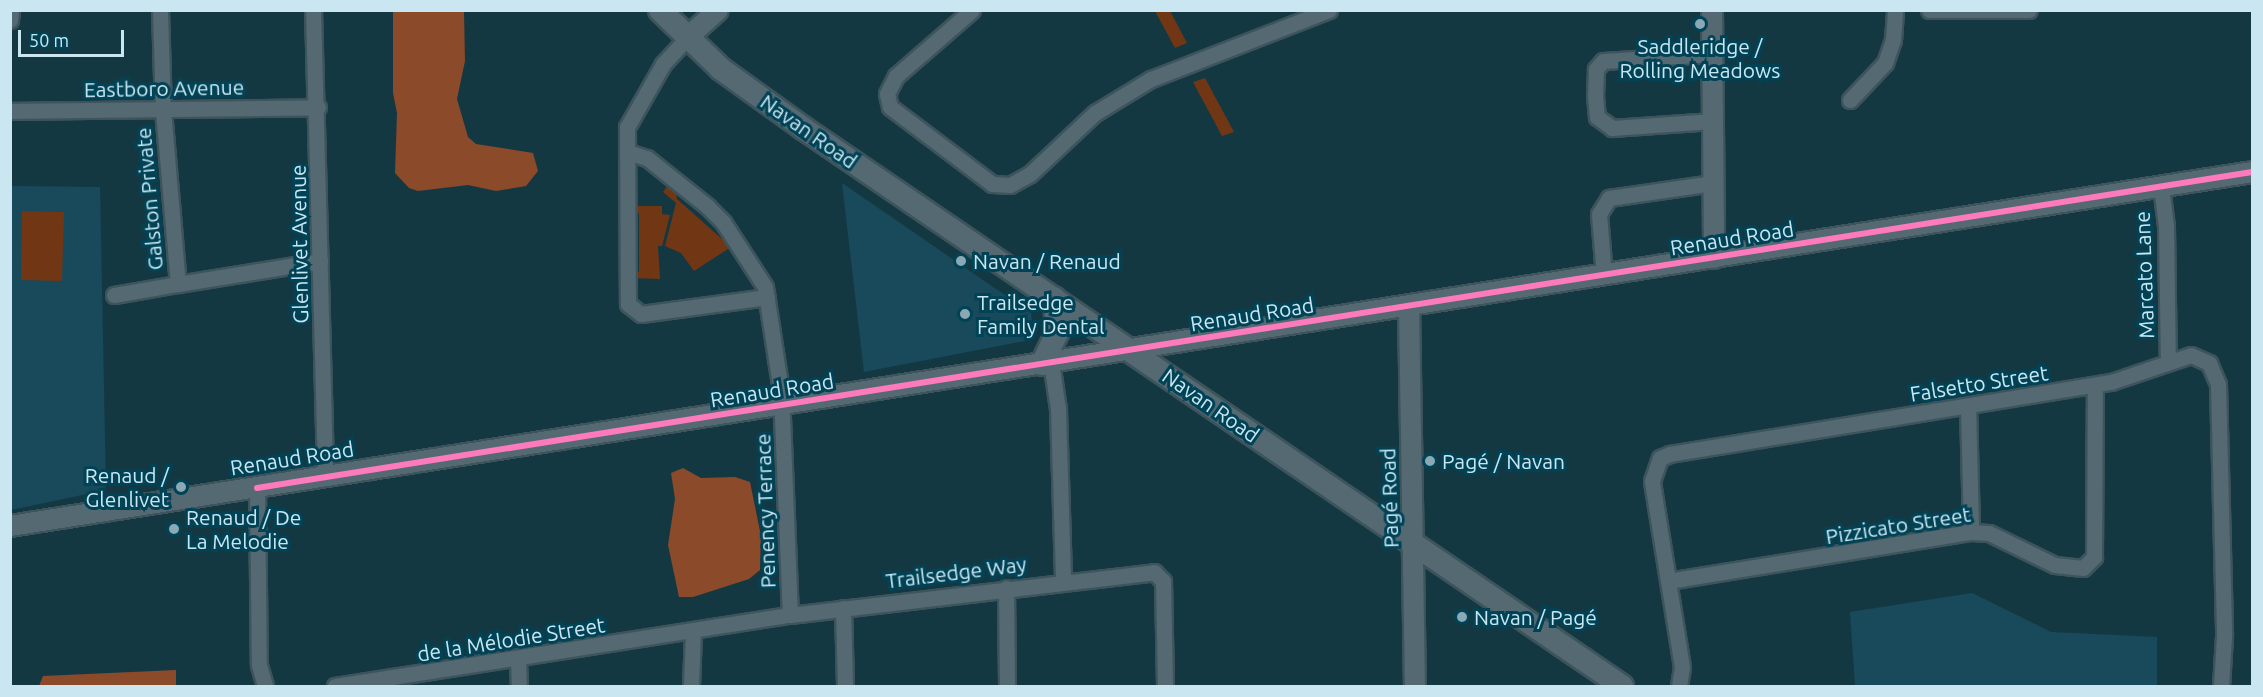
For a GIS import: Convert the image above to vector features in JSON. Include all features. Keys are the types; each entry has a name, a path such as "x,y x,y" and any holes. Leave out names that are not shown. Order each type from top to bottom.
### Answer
{"main road":[{"name":"Navan Road","path":"660,10 721,69 803,128 1132,350 1622,687"},
{"path":"1047,363 1058,331 1054,298"}],"street":[{"path":"10,20 11,10"},
{"name":"Galston Private","path":"160,10 163,110 178,284"},
{"name":"Glenlivet Avenue","path":"313,10 318,107 325,476"},
{"path":"718,10 663,64 627,127 626,294 635,311 767,297"},
{"path":"972,10 888,84 890,107 992,184 1010,184 1030,174 1095,113 1151,79 1329,10"},
{"path":"1712,10 1714,258"},
{"path":"1850,100 1885,63 1893,40 1895,10"},
{"path":"1929,10 2030,10"},
{"path":"1712,54 1603,61 1596,69 1594,95 1597,117 1612,129 1713,121"},
{"name":"Eastboro Avenue","path":"10,111 318,107"},
{"name":"Penency Terrace","path":"627,152 646,158 707,206 738,245 765,287 782,406 790,615"},
{"name":"Renaud Road","path":"10,526 782,406 2253,172"},
{"path":"1604,276 1599,214 1609,198 1713,183"},
{"name":"Marcato Lane","path":"2161,186 2167,245 2168,362"},
{"name":"Galston Private","path":"114,295 320,261"},
{"name":"Pagé Road","path":"1409,307 1415,546 1415,687"},
{"name":"Falsetto Street","path":"1679,687 1682,667 1652,481 1657,462 1665,456 2096,385 2136,375 2191,355 2209,363 2218,384 2224,636 2221,687"},
{"path":"1047,363 1058,409 1063,580"},
{"name":"Pizzicato Street","path":"1668,581 1971,532 1989,533 2069,569 2091,564 2096,529 2096,385"},
{"path":"1968,406 1971,532"},
{"path":"257,488 259,665 265,687"},
{"name":"Trailsedge Way","path":"693,632 843,608 1063,580 1149,572 1162,577 1165,687"},
{"path":"1006,588 1007,687"},
{"path":"843,608 845,687"},
{"path":"691,687 693,632"},
{"name":"de la Mélodie Street","path":"334,687 693,632"},
{"path":"518,660 519,687"}],"shaded area":[{"path":"393,11 464,11 465,61 457,99 468,137 476,144 533,153 538,171 526,186 496,191 468,185 418,191 409,188 395,173 397,113 393,93"},
{"path":"1155,11 1170,11 1187,43 1175,48"},
{"path":"1205,78 1234,132 1222,136 1193,82"},
{"path":"842,183 1031,313 1033,329 1025,341 864,372"},
{"path":"668,185 676,190 677,199 731,247 694,271 681,253 665,246 676,203 663,192"},
{"path":"10,186 100,187 106,490 11,510"},
{"path":"634,206 662,206 662,214 670,215 662,246 658,246 660,279 633,278 639,271 639,214"},
{"path":"22,211 64,212 62,281 21,280"},
{"path":"683,468 701,478 735,477 750,482 761,536 760,570 749,579 693,597 679,597 668,545 675,499 671,473"},
{"path":"1972,593 2051,632 2157,637 2157,686 1855,686 1850,612"},
{"path":"176,670 176,686 39,686 43,676"}],"cycle path":[{"path":"257,488 2252,172"}],"place":[{"name":"Saddleridge / Rolling Meadows","path":"1700,24"},
{"name":"Navan / Renaud","path":"961,261"},
{"name":"Trailsedge Family Dental","path":"965,314"},
{"name":"Pagé / Navan","path":"1430,461"},
{"name":"Renaud / Glenlivet","path":"181,487"},
{"name":"Renaud / De La Melodie","path":"174,529"},
{"name":"Navan / Pagé","path":"1462,617"}]}
